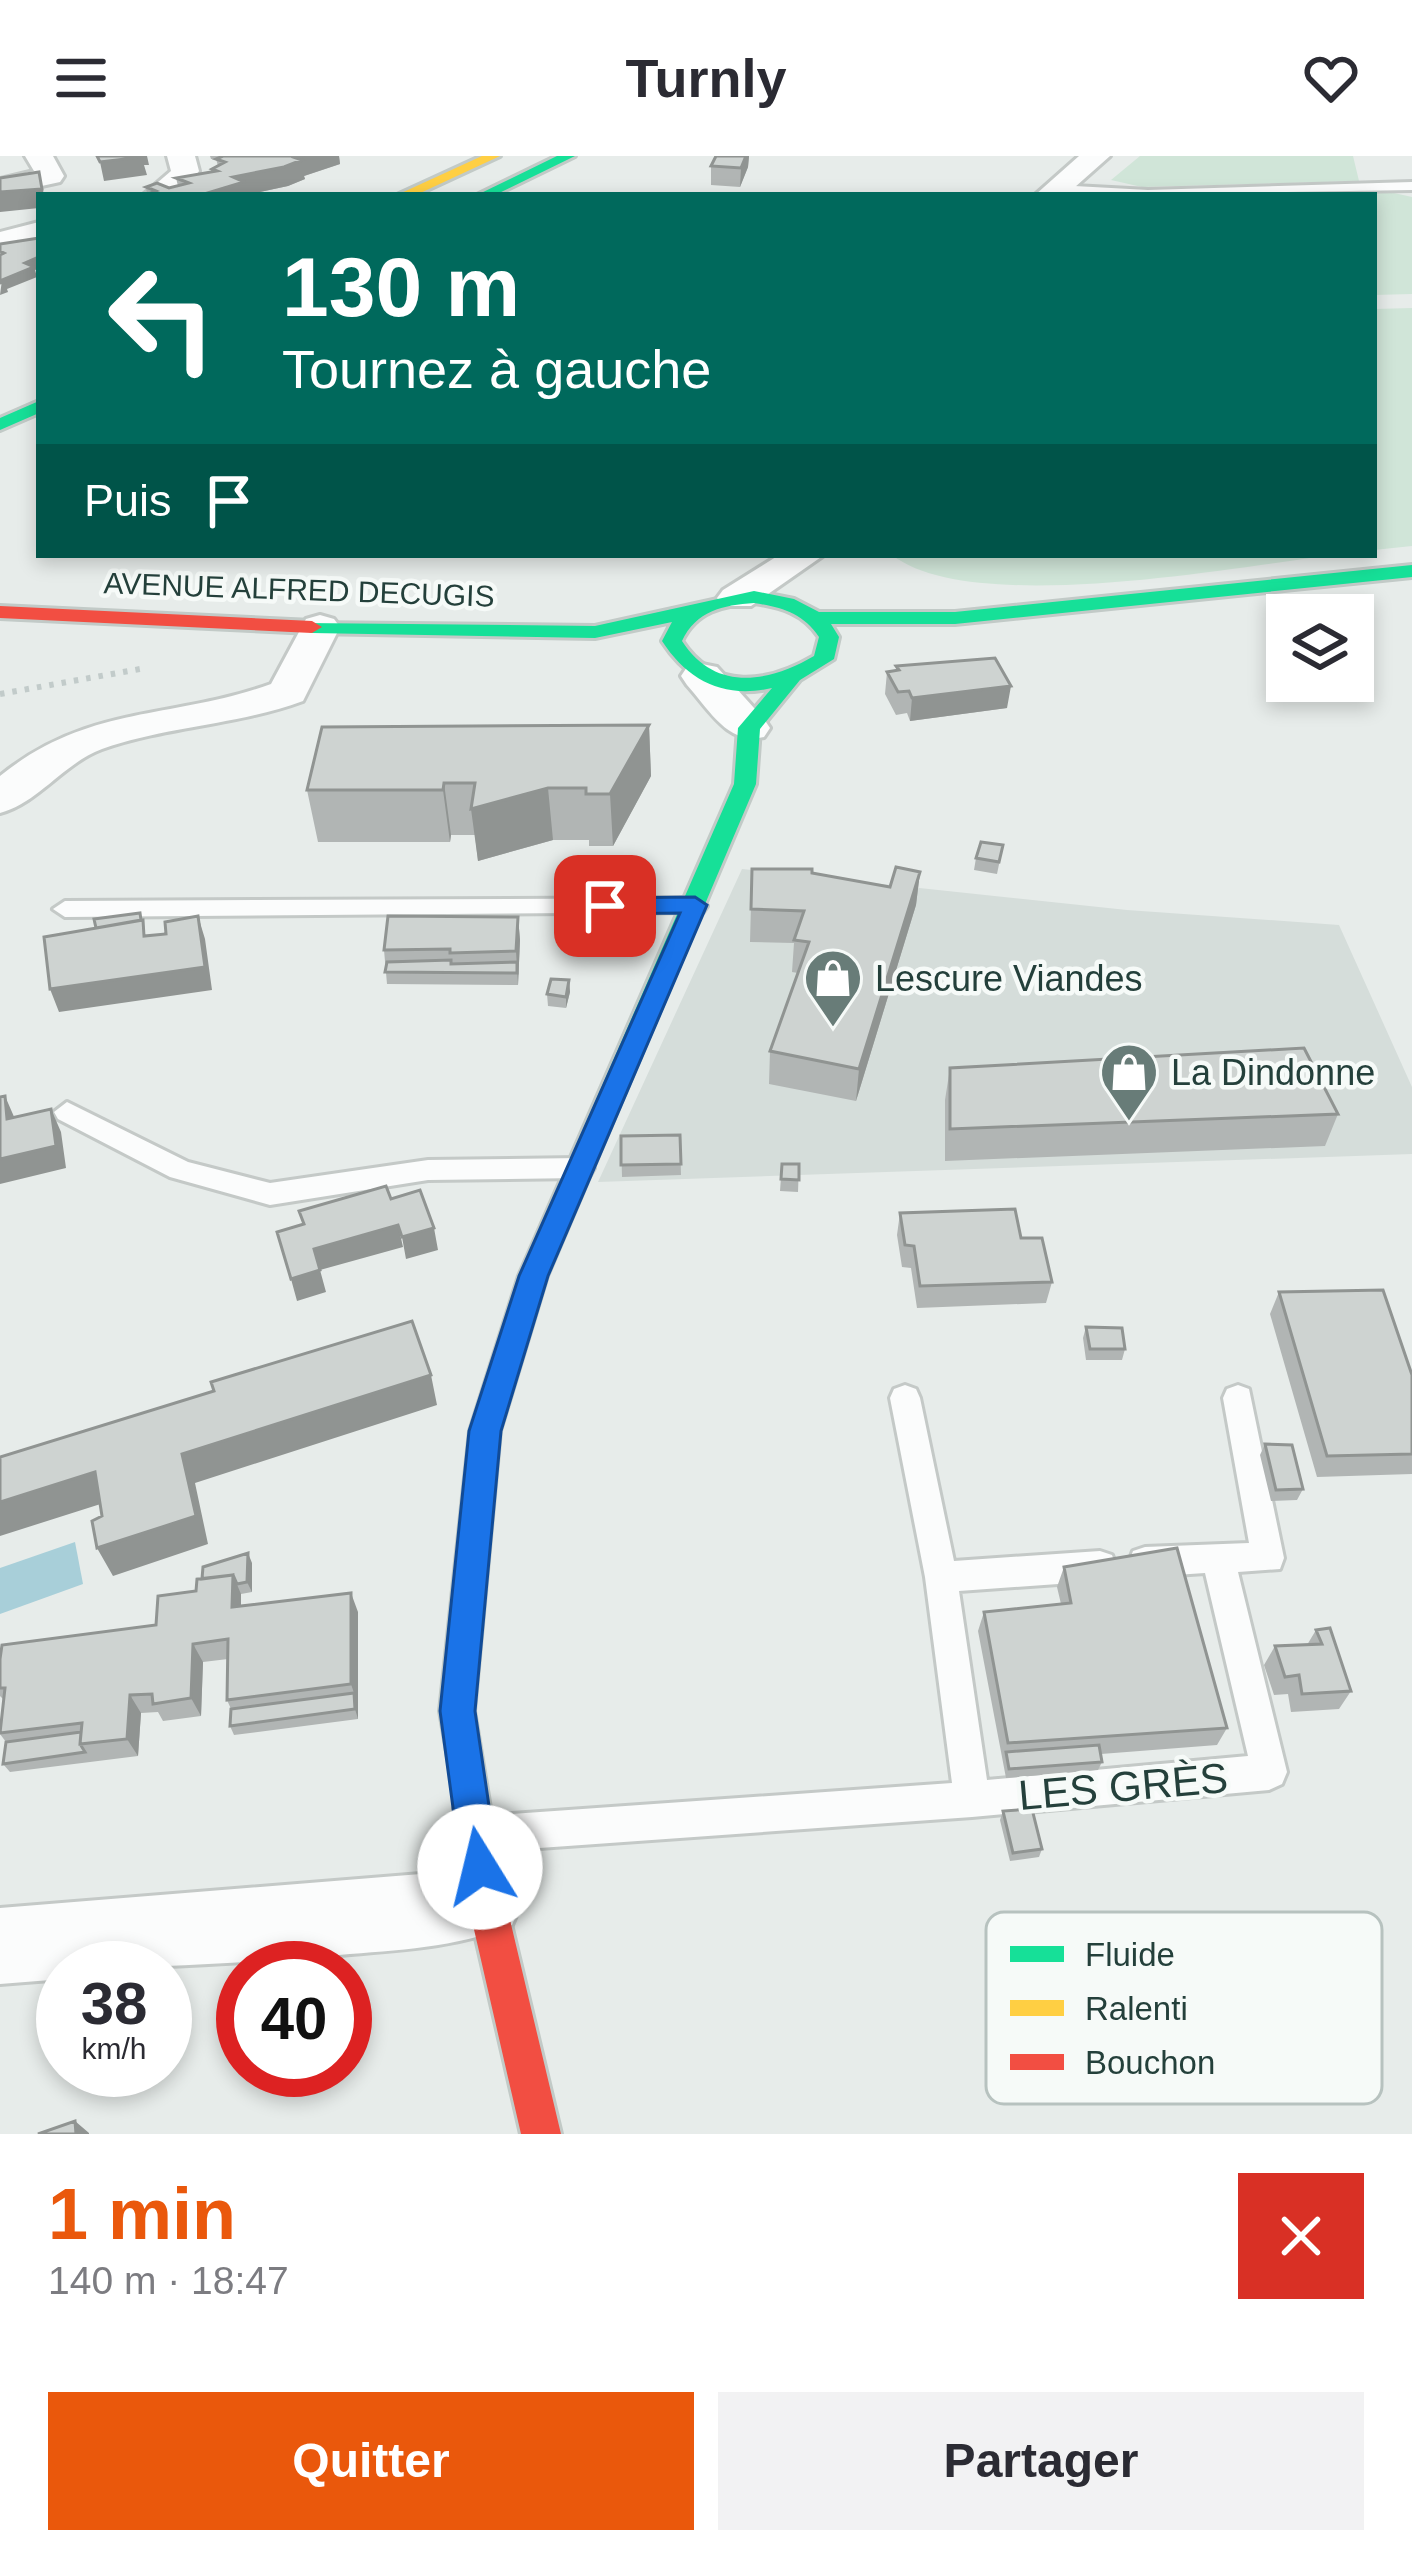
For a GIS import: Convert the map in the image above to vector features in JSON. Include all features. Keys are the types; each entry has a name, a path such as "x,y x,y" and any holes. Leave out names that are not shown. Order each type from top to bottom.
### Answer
{"main road":[{"path":"411,192 493,156"},
{"path":"490,192 568,156"},
{"path":"0,425 36,407"},
{"path":"737,598 771,599 808,613 955,618 1412,571"},
{"name":"AVENUE ALFRED DECUGIS","path":"0,613 320,627 595,632 690,613 737,598"},
{"path":"690,613 674,631 672,641 691,669"},
{"path":"808,613 829,638 824,659"},
{"path":"541,2134 480,1867 457,1711 485,1431 533,1276 580,1168 664,1007 695,905 723,870 745,784 749,728 790,680 824,659 955,618"},
{"name":"AVENUE ALFRED DECUGIS","path":"595,632 745,686 790,680"}],"street":[{"path":"0,187 50,176 39,156"},
{"path":"163,192 178,184 184,172 181,156"},
{"path":"1053,192 1096,156"},
{"path":"0,242 36,232"},
{"path":"737,598 801,558"},
{"path":"804,558 796,574 808,613"},
{"path":"0,799 49,758 82,742 118,730 248,708 288,692 320,627"},
{"path":"691,669 749,728"},
{"path":"0,1946 433,1910 480,1867"}],"lane":[{"path":"1214,192 1412,186"},
{"path":"65,909 695,905"},
{"path":"68,1112 180,1170 270,1194 428,1169 580,1168"},
{"name":"LES GRÈS","path":"905,1398 941,1577 972,1799"},
{"path":"941,1577 1218,1557 1268,1558 1238,1398"},
{"name":"LES GRÈS","path":"480,1867 972,1799 1269,1772 1218,1557"}],"path":[{"path":"0,694 140,669"}],"shaded area":[{"path":"742,869 1127,910 1339,925 1412,1087 1412,1154 598,1182"}],"green space":[{"path":"1140,156 1353,156 1359,181 1142,187 1111,180"},
{"path":"1385,191 1412,197 1412,294 1377,295 1377,192 1347,192"},
{"path":"1412,308 1412,546 1377,550 1377,309"},
{"path":"898,558 1312,558 1105,583 981,583 930,573"}],"water":[{"path":"75,1542 83,1584 0,1614 0,1568"}],"building":[{"path":"97,156 142,156 142,157 100,162"},
{"path":"304,156 284,167 233,177 244,182 211,192 154,192 146,187 189,183 176,178 217,171 212,169 225,162 216,159"},
{"path":"716,156 746,156 741,168 711,166"},
{"path":"39,172 42,189 0,192 0,178"},
{"path":"36,238 36,258 25,263 34,267 0,283 0,255 4,253 0,244"},
{"path":"995,658 1011,686 912,698 909,691 898,692 887,672 899,670 896,666"},
{"path":"649,725 610,794 586,794 586,788 548,788 471,809 475,783 444,783 443,790 307,790 322,727"},
{"path":"981,842 1003,845 999,862 976,858"},
{"name":"Lescure Viandes","path":"896,867 920,872 859,1069 770,1051 809,942 794,940 804,911 751,909 752,869 812,869 812,873 890,887"},
{"path":"140,913 141,920 96,928 94,919"},
{"path":"198,916 205,967 50,989 44,937 143,920 144,936 166,934 165,922"},
{"path":"388,916 518,917 516,951 384,950"},
{"path":"451,960 451,964 517,962 517,973 385,972 387,962"},
{"path":"551,979 569,980 566,997 547,994"},
{"path":"1304,1048 1338,1114 950,1129 950,1068"},
{"path":"5,1096 7,1119 51,1109 56,1146 0,1159 0,1097"},
{"path":"680,1135 681,1164 621,1165 621,1136"},
{"path":"782,1164 799,1164 799,1180 781,1179"},
{"path":"386,1186 391,1199 420,1190 434,1228 402,1237 398,1225 314,1249 320,1270 291,1279 277,1232 304,1224 299,1211"},
{"path":"1015,1209 1021,1238 1042,1238 1052,1282 920,1286 914,1246 905,1245 900,1213"},
{"path":"1383,1290 1412,1375 1412,1454 1327,1456 1279,1292"},
{"path":"412,1321 431,1375 182,1454 196,1516 97,1548 92,1521 102,1516 95,1472 0,1502 0,1457 214,1391 211,1382"},
{"path":"1086,1327 1122,1328 1125,1349 1090,1349"},
{"path":"1265,1444 1292,1445 1303,1489 1276,1490"},
{"path":"1177,1548 1227,1728 1008,1743 984,1612 1071,1603 1064,1567"},
{"path":"248,1553 247,1582 237,1584 233,1575 202,1579 203,1567"},
{"path":"233,1575 232,1607 351,1593 351,1684 227,1700 228,1639 193,1644 191,1698 153,1704 152,1694 130,1695 127,1739 80,1744 82,1723 0,1733 5,1688 0,1688 2,1645 156,1625 158,1596 196,1591 197,1579"},
{"path":"1330,1628 1351,1691 1302,1694 1299,1675 1285,1677 1275,1646 1322,1644 1316,1630"},
{"path":"354,1693 355,1709 230,1726 231,1709"},
{"path":"81,1732 85,1752 3,1764 6,1742"},
{"path":"1099,1745 1102,1762 1009,1769 1006,1752"},
{"path":"1032,1809 1042,1849 1013,1853 1003,1811"},
{"path":"75,2121 76,2134 38,2134"}],"traffic: fast":[{"path":"490,192 568,156"},
{"path":"0,425 36,407"},
{"path":"816,618 955,618 1412,571"},
{"path":"754,597 787,604 815,619 829,637 824,659 784,679 740,685 701,674 685,661 672,641 685,619 716,602 754,597"},
{"path":"312,627 595,632 690,613"},
{"path":"472,1808 457,1711 485,1431 533,1276 745,784 749,728 790,680"}],"traffic: slow":[{"path":"411,192 493,156"}],"traffic: jam":[{"path":"0,612 312,627"},
{"path":"472,1808 486,1899 541,2134"}],"place":[{"name":"Lescure Viandes","path":"833,1029"},
{"name":"La Dindonne","path":"1129,1123"}],"route":[{"path":"480,1867 457,1711 485,1431 533,1276 695,905 605,906"}]}
